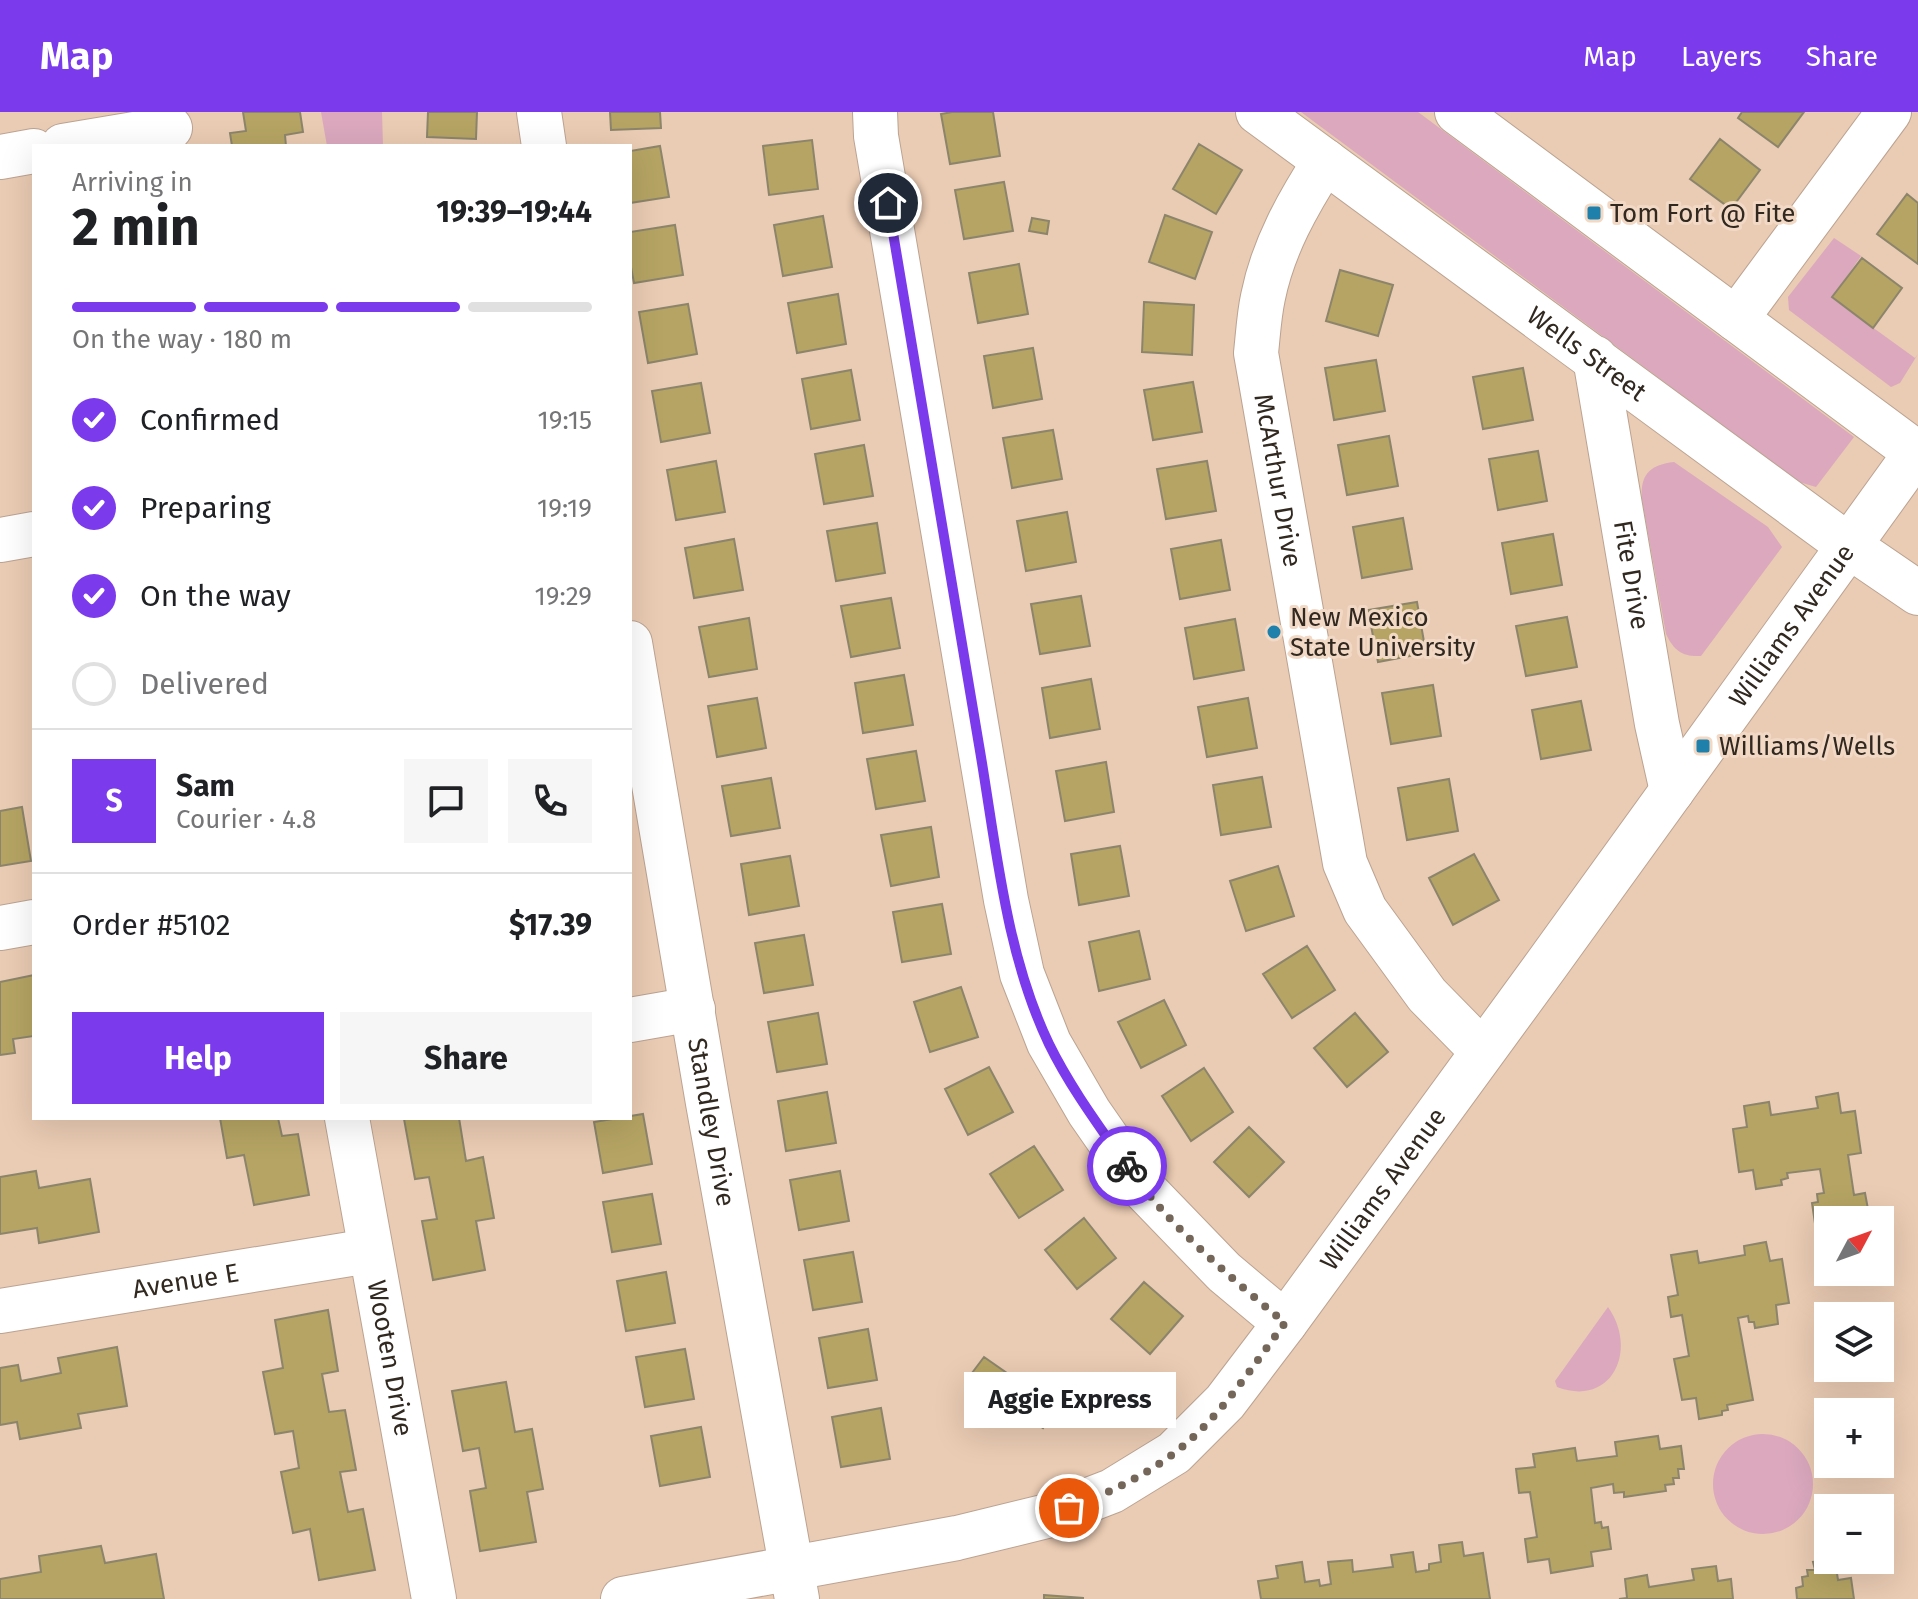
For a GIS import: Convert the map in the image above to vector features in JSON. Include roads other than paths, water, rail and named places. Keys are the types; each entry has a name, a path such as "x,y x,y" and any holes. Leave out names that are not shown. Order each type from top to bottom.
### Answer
{"street":[{"path":"539,112 544,144"},
{"path":"875,112 876,136 961,644 1022,974 1049,1043 1089,1112 1139,1184 1224,1272 1285,1323"},
{"name":"Wells Street","path":"1258,112 1849,546 1918,593"},
{"path":"1457,112 1917,452"},
{"path":"1736,319 1889,112"},
{"path":"76,144 170,129"},
{"path":"0,157 32,151"},
{"name":"McArthur Drive","path":"1325,161 1278,246 1263,298 1256,353 1331,787 1345,863 1365,910 1427,995 1482,1051"},
{"name":"Fite Drive","path":"1595,358 1657,724 1672,791"},
{"name":"Williams Avenue","path":"623,1599 794,1583 1047,1516 1112,1491 1174,1453 1206,1423 1285,1323 1917,452"},
{"path":"0,540 32,534"},
{"name":"Standley Drive","path":"632,655 794,1583"},
{"path":"0,928 32,922"},
{"path":"632,1020 693,1009"},
{"name":"Wooten Drive","path":"347,1120 434,1599"},
{"name":"Avenue E","path":"0,1311 369,1251"}],"place":[{"name":"Tom Fort @ Fite","path":"1594,213"},
{"name":"New Mexico State University","path":"1274,632"},
{"name":"Williams/Wells","path":"1703,746"},
{"name":"Aggie Express","path":"1069,1508"}]}
